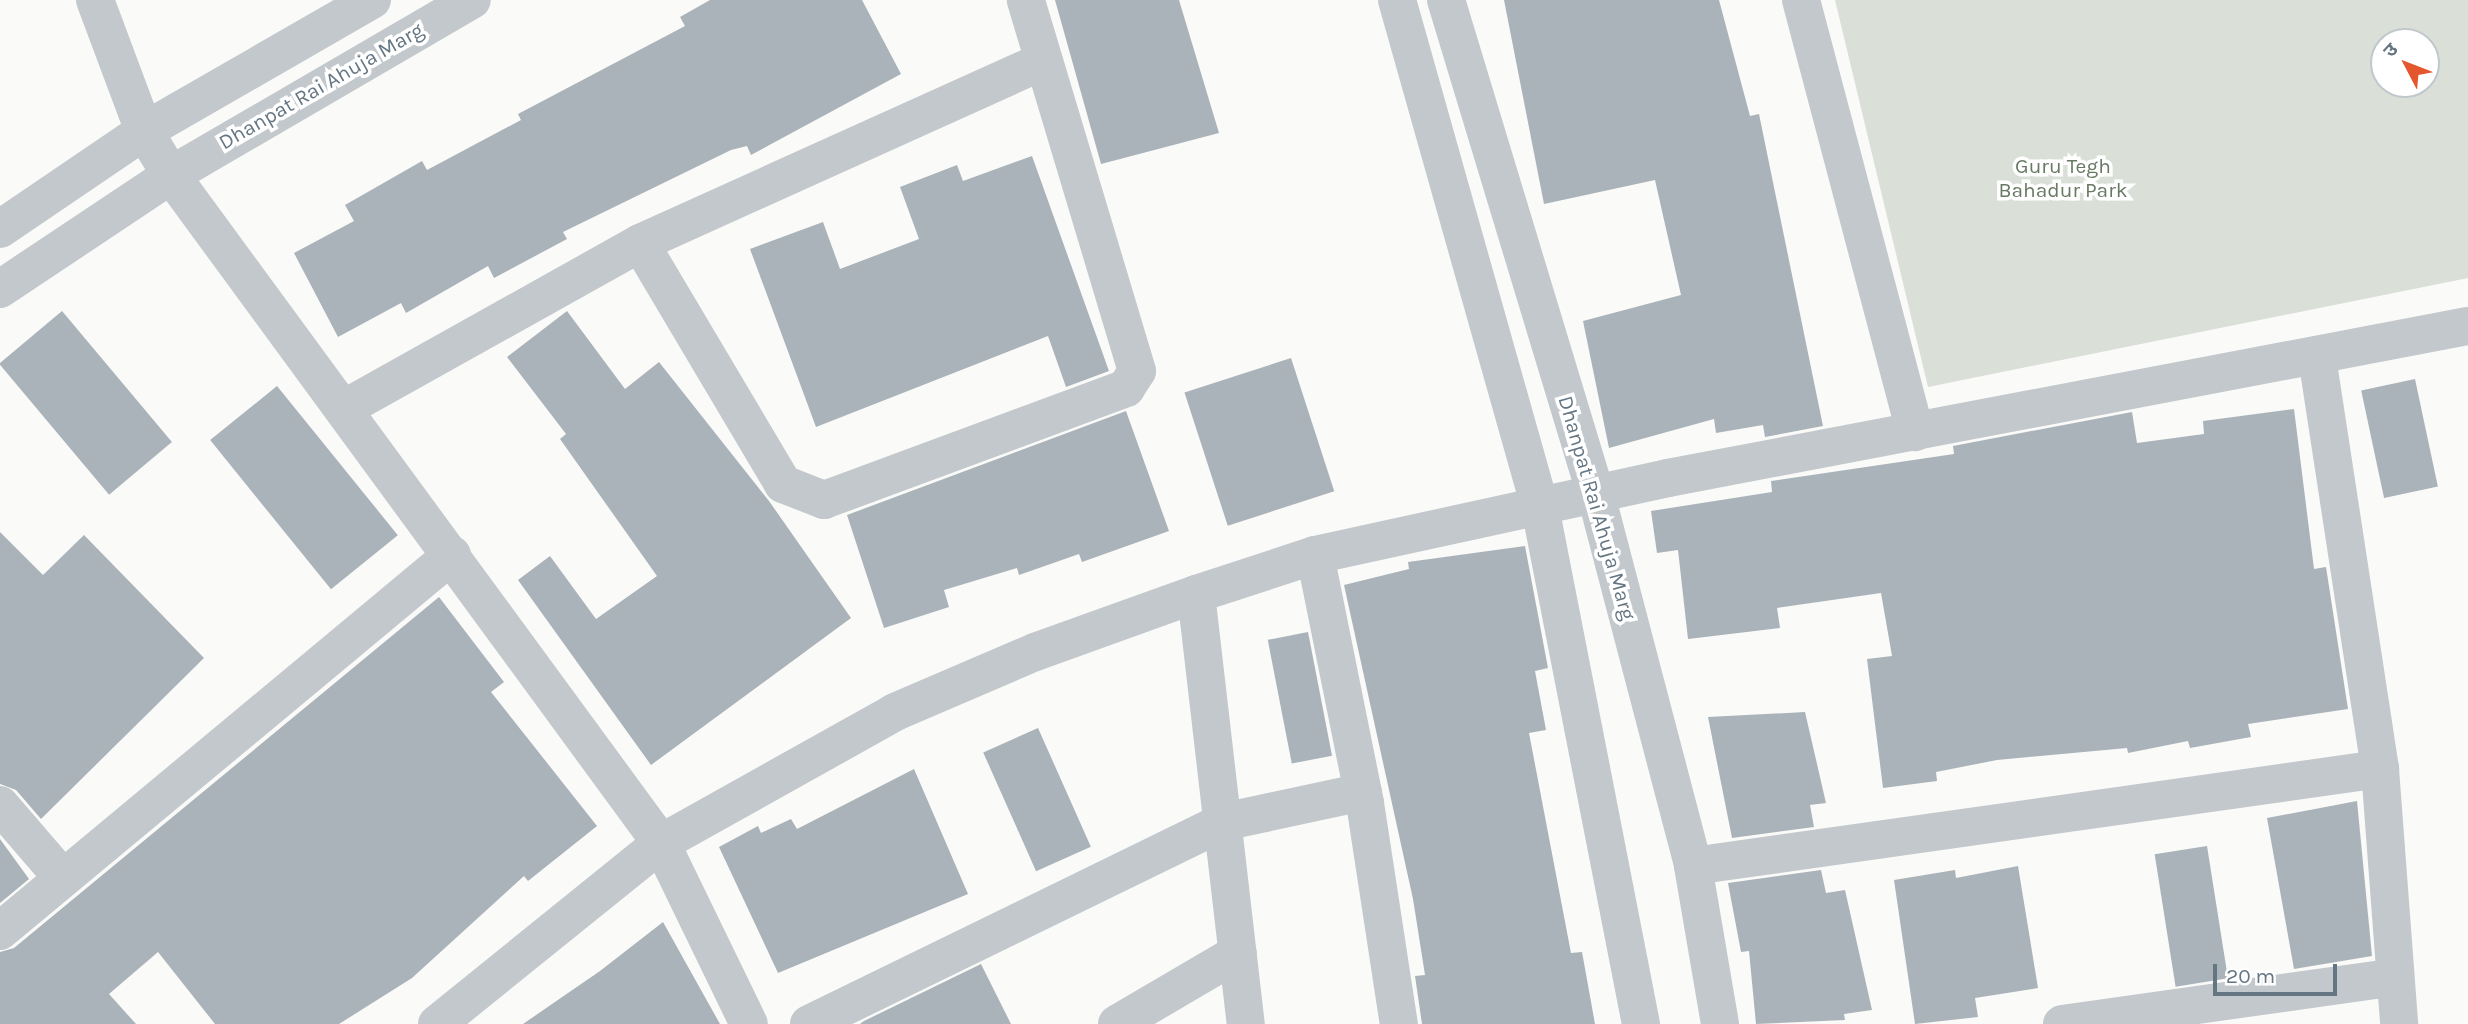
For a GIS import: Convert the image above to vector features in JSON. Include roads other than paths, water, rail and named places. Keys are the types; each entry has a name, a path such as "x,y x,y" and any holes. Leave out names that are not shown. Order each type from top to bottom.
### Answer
{"street":[{"path":"95,0 144,131 171,175 345,408 661,843 750,1024"},
{"path":"0,229 144,131 372,0"},
{"name":"Dhanpat Rai Ahuja Marg","path":"0,289 171,175 472,0"},
{"path":"640,243 783,484 824,500 1126,388 1137,371 1026,0"},
{"path":"1397,0 1540,507 1640,1024"},
{"name":"Dhanpat Rai Ahuja Marg","path":"1446,0 1596,495 1693,866 1720,1024"},
{"path":"1801,0 1915,432"},
{"path":"345,408 640,243 1044,61"},
{"path":"437,1024 661,843 895,712 1035,652 1196,594 1315,555 1596,495 2468,326"},
{"path":"2317,357 2380,769 2399,1024"},
{"path":"0,931 61,876 452,555"},
{"path":"1315,555 1363,792 1399,1024"},
{"path":"1196,594 1246,1024"},
{"path":"1693,866 2380,769"},
{"path":"809,1024 1223,822 1363,792"},
{"path":"0,805 61,876"},
{"path":"1117,1024 1238,953"},
{"path":"2062,1024 2395,977"}],"park label":[{"name":"Guru Tegh Bahadur Park","path":"2063,178"}]}
